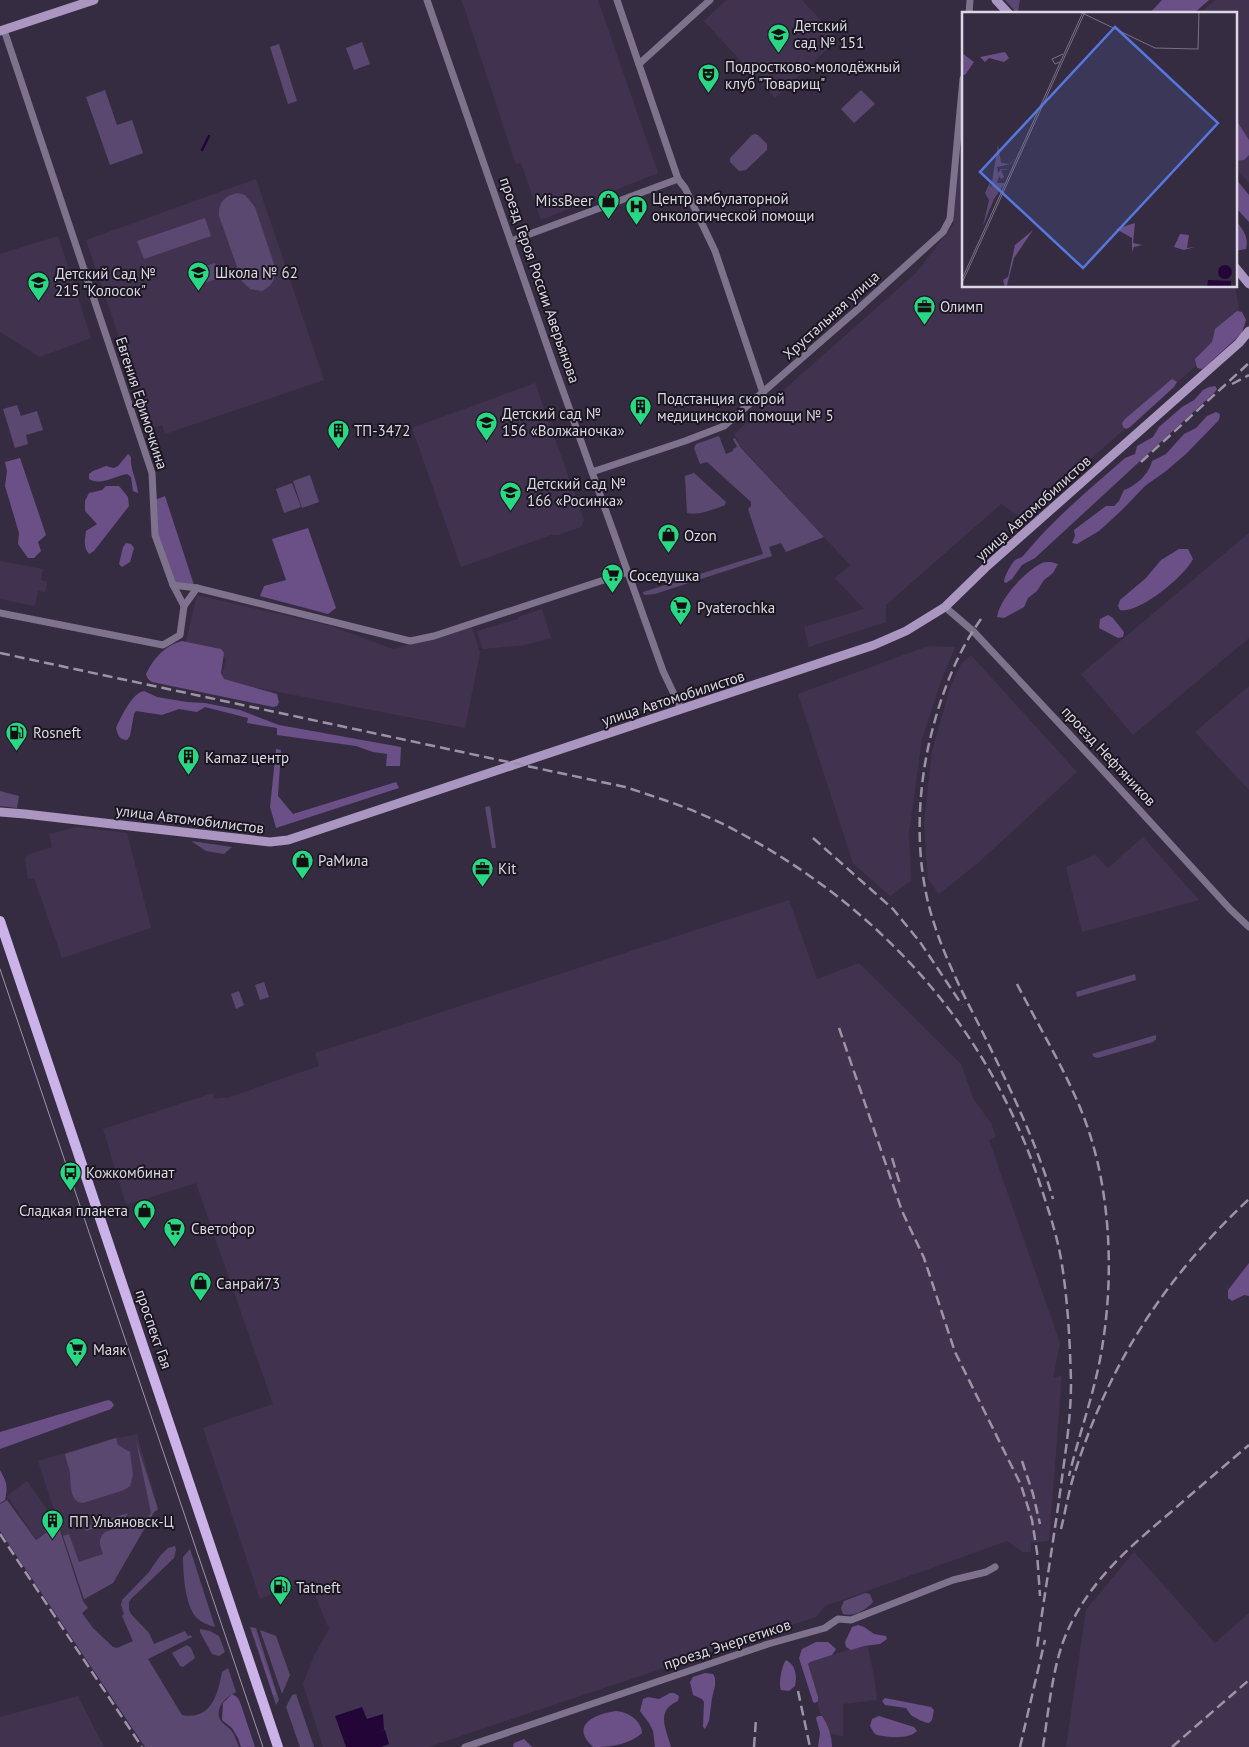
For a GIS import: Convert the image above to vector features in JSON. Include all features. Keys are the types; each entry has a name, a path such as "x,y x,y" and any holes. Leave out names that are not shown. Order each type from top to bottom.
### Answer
{"main road":[{"name":"проспект Гая","path":"0,921 278,1747"}],"street":[{"path":"2,31 94,0"},
{"name":"проезд Героя России Аверьянова","path":"427,0 592,472 663,670 681,709"},
{"path":"617,0 678,179 685,188 715,251 763,393"},
{"path":"639,64 710,0"},
{"path":"996,0 1007,12"},
{"name":"Евгения Ефимочкина","path":"2,31 72,232 152,473 155,535 173,585 184,606"},
{"name":"Хрустальная улица","path":"592,472 724,426 926,249 947,226 950,219 962,90"},
{"path":"512,241 678,179"},
{"path":"1236,268 1249,284"},
{"name":"улица Автомобилистов","path":"0,812 270,842 288,840 874,645 906,631 945,607 986,568 1239,342 1249,330"},
{"path":"173,585 197,588 410,641 442,633 628,572"},
{"path":"0,613 163,644 180,635 184,606 197,588"},
{"name":"проезд Нефтяников","path":"945,607 973,632 1230,909 1249,927"},
{"name":"проезд Энергетиков","path":"465,1747 768,1644 825,1628 838,1619 851,1620 953,1580 986,1572 995,1567"}],"shaded area":[{"path":"461,0 598,0 658,173 541,220 521,163 516,164"},
{"name":"Детский сад № 151","path":"726,0 802,0 838,39 775,98 704,21"},
{"path":"1005,0 1020,0 1018,11 1015,11"},
{"path":"1162,0 1209,0 1195,12 1151,12"},
{"path":"1215,0 1249,0 1249,183 1236,169 1236,12 1201,12"},
{"path":"362,42 370,64 354,70 346,48"},
{"path":"279,44 297,101 288,104 270,47"},
{"path":"105,90 117,125 132,120 143,153 110,165 86,97"},
{"path":"861,90 875,104 854,123 841,109"},
{"path":"1236,120 1249,140 1249,155 1244,160 1236,161"},
{"path":"755,134 767,144 767,150 746,170 739,171 730,162 730,158"},
{"path":"962,135 962,288 1235,288 1242,325 1023,519 1001,504 886,605 886,622 809,647 804,627 864,609 835,578 850,565 741,447 734,434 917,272 953,225"},
{"name":"Школа № 62","path":"256,179 324,380 165,434 162,425 150,429 86,240"},
{"path":"1236,179 1249,195 1249,222 1236,208"},
{"path":"237,193 245,195 255,207 275,267 273,282 262,291 250,289 242,281 219,216 221,204 225,198"},
{"path":"205,218 211,236 144,259 137,241"},
{"path":"1236,221 1245,233 1246,249 1236,251"},
{"name":"Детский Сад № 215 \"Колосок\"","path":"58,236 91,338 40,357 0,332 0,254"},
{"path":"215,263 220,278 195,286 190,271"},
{"path":"1237,311 1242,312 1246,320 1242,333 1206,366 1202,369 1197,368 1195,359 1212,342 1215,329"},
{"path":"1172,379 1177,382 1174,387 1130,427 1126,429 1123,427 1122,423 1125,419"},
{"path":"535,383 584,520 581,527 558,535 551,535 461,567 412,428"},
{"path":"1215,386 1217,389 1215,392 1035,558 1022,565 1012,579 1006,583 1004,582 1014,561 1023,556 1072,505 1125,458 1135,454 1137,446 1153,437 1159,427 1182,407 1194,400 1203,390"},
{"path":"17,405 21,416 37,411 43,430 26,435 28,444 15,448 3,409"},
{"path":"1216,412 1220,414 1219,420 1186,454 1145,486 1099,531 1077,544 1072,543 1075,536 1074,530 1106,506 1114,506 1119,501 1124,490 1145,475 1152,461 1166,454 1184,434 1196,428 1207,416"},
{"path":"719,436 726,454 737,447 733,439 735,438 741,448 824,537 786,552 781,543 769,547 772,556 655,594 644,595 643,592 763,554 748,509 751,506 751,502 707,462 700,464 694,448 696,444"},
{"path":"128,454 131,457 138,493 133,491 131,477 127,474 103,481 89,479 89,474 93,471 106,466 114,468 118,466"},
{"path":"20,458 46,535 38,542 41,551 34,558 28,558 18,544 19,533 5,486 7,471 5,462"},
{"path":"694,473 726,502 725,505 701,513 687,513 685,476"},
{"path":"310,475 319,502 302,508 293,481"},
{"path":"292,483 301,507 284,513 276,489"},
{"path":"106,486 119,486 128,497 129,506 94,551 89,554 85,546 86,531 97,524 85,511 85,501 89,493 102,490"},
{"path":"165,496 194,585 175,582 157,536 155,500"},
{"path":"308,528 336,608 328,614 260,596 264,586 286,580 272,539"},
{"path":"1249,533 1249,638 1133,735 1081,674"},
{"path":"126,543 131,544 134,548 130,562 122,567 119,564 123,547"},
{"path":"1179,549 1188,549 1193,559 1181,575 1149,600 1128,610 1120,610 1118,606 1120,600 1146,578 1161,560"},
{"path":"0,561 43,569 41,580 47,582 45,592 38,591 35,606 0,599"},
{"path":"1051,562 1058,564 1053,573 1028,598 1024,607 1004,618 997,617 1003,602 1013,587 1040,564"},
{"path":"197,595 331,626 393,649 472,627 480,653 465,728 221,681 226,659 217,648 186,642"},
{"path":"542,609 551,638 526,645 483,649 477,631 518,619 518,617"},
{"path":"1108,615 1113,618 1124,632 1123,637 1118,638 1099,628 1100,619"},
{"path":"182,641 221,649 224,653 221,673 224,679 277,694 279,702 277,706 273,707 152,682 148,679 146,674 156,658 165,649"},
{"path":"928,646 955,647 941,681 922,739 909,832 911,881 890,896 853,863 798,694"},
{"path":"971,655 1077,772 979,862 939,894 928,879 924,824 932,751 951,685 961,664"},
{"path":"1249,686 1249,790 1195,732"},
{"path":"144,691 157,697 240,710 279,725 401,747 400,766 386,766 387,754 373,752 356,746 277,735 277,728 247,723 248,718 205,707 197,712 179,709 162,715 136,711 130,736 127,740 122,739 118,735 116,728 131,701 135,696"},
{"path":"276,749 281,750 278,796 293,814 396,782 399,788 276,828 270,807"},
{"path":"0,791 19,796 17,808 0,806"},
{"path":"490,806 496,848 492,848 485,807"},
{"path":"77,827 127,833 151,928 62,958 34,878 28,879 25,859 27,855 52,847 49,834"},
{"path":"1143,837 1199,900 1082,932 1066,867 1095,855 1108,868"},
{"path":"191,841 232,847 224,854 206,851"},
{"path":"789,900 817,979 859,963 961,1064 974,1100 991,1123 996,1137 989,1140 1060,1343 1053,1378 1062,1375 1049,1541 1031,1543 1031,1552 1023,1552 1007,1541 825,1606 816,1617 428,1747 323,1747 303,1684 314,1656 329,1629 311,1585 308,1583 288,1587 260,1599 203,1428 273,1404 196,1183 126,1205 103,1129 213,1093 214,1099 227,1098 319,1066 315,1053"},
{"path":"1135,974 1136,980 1077,997 1076,992"},
{"path":"264,982 269,997 260,1000 255,985"},
{"path":"239,991 244,1005 236,1009 231,994"},
{"path":"1156,1035 1156,1039 1153,1042 1098,1058 1092,1054"},
{"path":"1249,1263 1249,1296 1244,1295 1232,1301 1228,1298 1228,1290"},
{"path":"108,1400 114,1405 111,1409 0,1449 0,1432"},
{"path":"137,1434 158,1509 154,1512 113,1583 84,1600 38,1461 118,1437"},
{"path":"116,1438 118,1445 130,1452 133,1475 130,1486 124,1490 83,1503 78,1502 73,1496 65,1454"},
{"path":"136,1441 158,1509 154,1512 113,1583 84,1599 63,1536 69,1534 79,1562 103,1554 100,1540 105,1532 147,1518 151,1513"},
{"path":"0,1470 7,1488 5,1500 0,1503"},
{"path":"27,1481 57,1524 36,1539 7,1496"},
{"path":"7,1500 36,1540 58,1524 83,1601 88,1608 82,1613 93,1628 113,1647 117,1648 133,1641 122,1616 124,1614 121,1605 122,1600 149,1572 160,1556 168,1548 175,1546 174,1558 131,1599 129,1610 149,1633 154,1644 185,1631 188,1636 191,1635 192,1637 148,1659 182,1715 192,1716 206,1710 215,1697 222,1672 228,1668 236,1692 222,1704 219,1717 232,1731 239,1747 145,1747 0,1531 0,1504"},
{"path":"128,1513 125,1518 86,1531 85,1527"},
{"path":"190,1549 215,1627 199,1620 193,1613 187,1598 183,1557"},
{"path":"1134,1552 1215,1643 1249,1613 1249,1747 1066,1747 1086,1610"},
{"path":"865,1593 870,1594 873,1602 870,1605 855,1614 843,1614 841,1608 844,1601"},
{"path":"858,1625 874,1634 886,1636 887,1639 880,1644 851,1650 846,1647 845,1642 852,1627"},
{"path":"250,1627 256,1628 279,1700 276,1705"},
{"path":"200,1629 210,1631 219,1636 225,1652 219,1656 212,1654"},
{"path":"260,1630 276,1636 290,1675 282,1694"},
{"path":"253,1632 276,1694 274,1695"},
{"path":"816,1642 828,1642 836,1649 832,1655 808,1664 818,1697 818,1701 815,1703 813,1702 799,1658 802,1649"},
{"path":"867,1644 877,1700 843,1704 843,1736 826,1733 806,1663"},
{"path":"187,1645 191,1648 195,1658 183,1667 180,1666 172,1653"},
{"path":"786,1660 794,1668 796,1675 795,1686 789,1691 781,1690 780,1687 783,1666"},
{"path":"705,1673 713,1674 715,1686 709,1721 705,1729 703,1727 704,1702 693,1695 690,1682 693,1677"},
{"path":"670,1693 679,1696 678,1701 667,1709 664,1719 671,1747 655,1747 653,1731 640,1711 643,1699 648,1697 659,1699"},
{"path":"232,1694 240,1702 255,1747 241,1747 232,1728 222,1720 223,1703"},
{"path":"296,1694 314,1747 300,1747 286,1707 292,1695"},
{"path":"78,1696 104,1747 0,1747 0,1717"},
{"path":"885,1698 931,1707 934,1710 932,1720 929,1723 925,1722 911,1715 906,1708 885,1705 882,1701"},
{"path":"362,1707 367,1719 383,1714 384,1730 373,1734 385,1730 389,1744 381,1747 346,1747 335,1716"},
{"path":"616,1711 633,1717 639,1724 642,1733 625,1743 593,1747 586,1739 584,1727 593,1718"},
{"path":"822,1716 828,1727 832,1747 818,1747 820,1733 816,1718"},
{"path":"879,1716 914,1727 917,1731 903,1737 877,1735 870,1726 872,1719"},
{"path":"524,1739 532,1747 513,1747 514,1743"}],"waterway":[{"path":"202,150 209,136"}],"tram line":[{"path":"0,969 263,1747"}],"railway":[{"path":"1141,462 1249,363"},
{"path":"1232,384 1249,375"},
{"path":"981,619 963,649 948,681 928,748 920,809 922,870 934,925 945,954 1020,1110 1038,1154 1053,1199"},
{"path":"0,653 625,787 713,819 780,856 831,892 878,931 920,974 958,1021 991,1073 1018,1128 1041,1187 1058,1245 1067,1308 1071,1397 1069,1427 1037,1648"},
{"path":"813,838 893,909 920,942 962,1005"},
{"path":"1017,984 1063,1070 1079,1105 1101,1177 1105,1206 1109,1264 1106,1321 1095,1381 1069,1476"},
{"path":"839,1028 902,1211 924,1258 955,1352 1021,1485 1032,1520 1037,1552 1040,1596"},
{"path":"892,1158 900,1184"},
{"path":"1061,1529 1069,1491 1090,1429 1124,1356 1144,1323 1191,1259 1249,1199"},
{"path":"1043,1747 1059,1654 1072,1622 1083,1603 1108,1570 1123,1555 1249,1445"},
{"path":"1022,1461 1033,1494 1040,1524"},
{"path":"0,1534 142,1747"},
{"path":"1020,1747 1045,1640"},
{"path":"1172,1747 1249,1680"},
{"path":"798,1691 810,1747"},
{"path":"754,1747 756,1719"}],"place":[{"name":"Детский сад № 151","path":"778,53"},
{"name":"Подростково-молодёжный клуб \"Товарищ\"","path":"709,94"},
{"name":"MissBeer","path":"609,219"},
{"name":"Центр амбулаторной онкологической помощи","path":"636,226"},
{"name":"Школа № 62","path":"199,291"},
{"name":"Детский Сад № 215 \"Колосок\"","path":"39,301"},
{"name":"Олимп","path":"924,325"},
{"name":"Подстанция скорой медицинской помощи № 5","path":"641,426"},
{"name":"Детский сад № 156 «Волжаночка»","path":"486,441"},
{"name":"ТП-3472","path":"338,449"},
{"name":"Детский сад № 166 «Росинка»","path":"511,511"},
{"name":"Ozon","path":"668,554"},
{"name":"Соседушка","path":"613,594"},
{"name":"Pyaterochka","path":"681,626"},
{"name":"Rosneft","path":"17,751"},
{"name":"Kamaz центр","path":"189,776"},
{"name":"РаМила","path":"302,879"},
{"name":"Kit","path":"482,887"},
{"name":"Кожкомбинат","path":"70,1191"},
{"name":"Сладкая планета","path":"144,1229"},
{"name":"Светофор","path":"175,1247"},
{"name":"Санрай73","path":"200,1302"},
{"name":"Маяк","path":"77,1368"},
{"name":"ПП Ульяновск-Ц","path":"53,1540"},
{"name":"Tatneft","path":"280,1606"}]}
